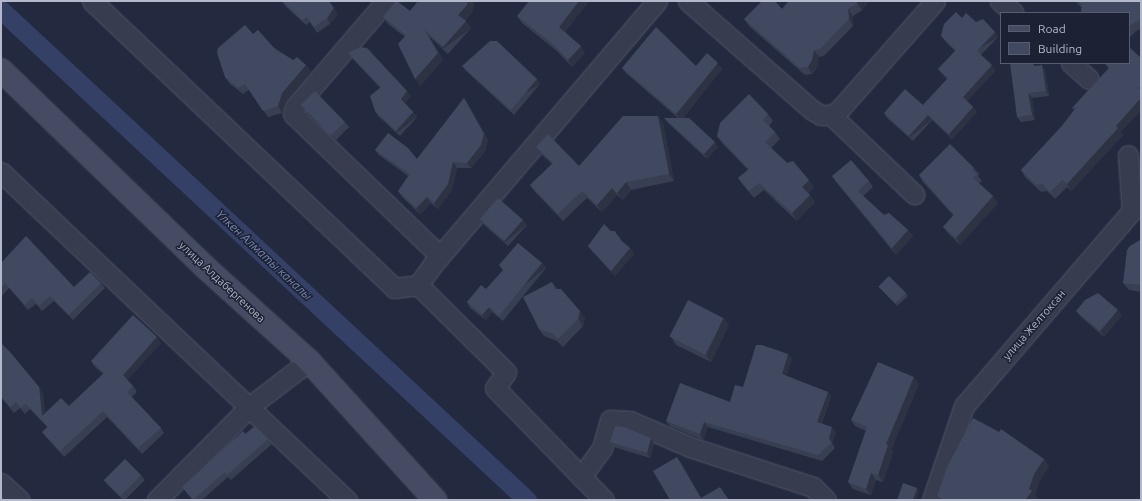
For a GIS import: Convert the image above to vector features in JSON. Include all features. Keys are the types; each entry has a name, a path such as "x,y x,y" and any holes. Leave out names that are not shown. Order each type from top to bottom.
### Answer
{"main road":[{"name":"улица Алдабергенова","path":"1,70 206,268 309,361 436,500"}],"street":[{"path":"92,1 394,288 418,285 440,256 657,1"},
{"path":"386,1 295,107 293,114 440,256"},
{"path":"688,1 812,110 821,115 831,115 839,110 935,1"},
{"path":"1000,1 1013,12"},
{"path":"1072,64 1089,79"},
{"path":"831,115 914,194"},
{"name":"улица Желтоксан","path":"932,500 964,406 1132,211 1128,155"},
{"path":"1,172 250,406 346,500"},
{"path":"418,285 506,372 495,388 604,500"},
{"path":"157,500 250,406 309,361"},
{"path":"581,477 602,448 610,420 630,421 690,447 813,487 826,500"},
{"path":"1,483 19,500"}],"building":[{"path":"282,1 329,1 334,8 327,18 314,27 307,17 302,20"},
{"path":"396,1 410,11 418,1 468,1 467,5 458,15 466,21 443,47 424,29 438,53 415,79 398,44 406,35 383,17"},
{"path":"529,1 579,1 559,27 581,46 568,60 554,45 517,16"},
{"path":"762,1 775,1 782,9 789,1 858,1 848,9 849,19 820,49 814,50 812,60 808,67 800,68 744,19"},
{"path":"1078,1 1141,1 1141,19 1130,25 1130,12 1082,12 1082,4"},
{"path":"956,12 962,18 966,13 976,22 983,19 995,32 977,51 992,65 963,97 973,107 949,134 928,115 909,136 884,113 905,89 923,105 948,78 938,69 956,50 941,36 944,24"},
{"path":"245,25 253,34 258,30 276,50 293,60 297,57 306,65 282,93 278,106 263,111 245,84 238,88 225,77 217,53 218,48"},
{"path":"656,27 696,66 707,53 718,63 676,114 622,68"},
{"path":"490,41 497,41 537,79 511,110 462,66"},
{"path":"360,47 367,48 407,91 401,99 413,112 396,131 375,111 370,96 381,87 348,53"},
{"path":"1130,48 1141,58 1141,86 1139,88 1141,90 1141,98 1116,126 1118,128 1067,184 1062,180 1050,192 1042,184 1036,185 1021,170 1061,127 1077,107 1072,108 1109,68 1106,64 1130,64"},
{"path":"1010,64 1033,64 1035,66 1042,65 1046,91 1028,93 1032,115 1017,117"},
{"path":"315,91 345,122 330,136 301,105"},
{"path":"749,94 768,114 763,120 775,132 765,142 787,163 793,161 809,180 802,187 810,195 792,213 759,183 749,191 738,178 749,169 717,136 720,123"},
{"path":"464,98 484,134 481,145 467,163 453,162 448,184 434,203 427,197 416,208 398,191 410,174 375,150 388,133 408,148 417,159"},
{"path":"623,116 658,116 669,174 626,182 617,193 612,188 597,205 582,191 558,214 530,185 553,163 536,147 548,134 579,166"},
{"path":"664,118 689,118 715,142 704,154"},
{"path":"950,144 974,168 972,170 977,174 973,178 993,196 956,238 943,227 954,215 919,175"},
{"path":"851,160 869,181 858,191 884,215 889,213 908,230 892,248 832,176"},
{"path":"498,198 523,220 505,241 480,219"},
{"path":"604,224 611,231 615,231 620,240 630,248 611,271 588,246"},
{"path":"26,236 74,287 90,272 101,283 69,315 50,296 39,306 32,298 25,305 5,283 1,288 1,263"},
{"path":"1140,240 1141,285 1123,283 1127,250 1130,246"},
{"path":"518,243 542,263 499,316 489,307 482,315 467,302 481,285 486,289 503,270 499,265"},
{"path":"889,276 906,293 895,304 878,287"},
{"path":"552,282 555,289 561,289 580,311 578,319 558,339 552,333 539,329 523,297"},
{"path":"1098,293 1118,310 1100,331 1076,311 1085,300"},
{"path":"688,300 724,318 705,355 669,337"},
{"path":"133,315 157,337 123,375 133,386 127,392 161,428 138,448 103,411 60,451 42,432 48,427 26,404 21,408 16,402 10,407 1,397 1,343 39,387 42,416 61,398 69,406 104,373 91,361"},
{"path":"756,345 762,345 788,354 782,374 828,392 817,422 832,427 829,438 831,443 818,455 704,422 700,434 666,421 680,383 730,402 735,385 743,387"},
{"path":"878,362 914,377 886,444 888,445 878,475 871,473 866,489 848,482 867,427 851,420"},
{"path":"973,418 999,432 1001,429 1044,459 1034,474 1029,489 1032,491 1026,499 1027,500 964,500 961,498 960,500 944,500 937,496 948,465"},
{"path":"255,426 268,439 227,475 225,472 193,500 182,487 243,431 245,434"},
{"path":"615,426 624,427 651,438 647,453 610,442"},
{"path":"677,457 701,498 720,487 729,500 670,500 653,471"},
{"path":"125,459 141,475 120,496 104,480"},
{"path":"903,483 917,488 913,500 897,500"}],"waterway":[{"name":"Үлкен Алматы каналы","path":"1,10 527,500"}]}
